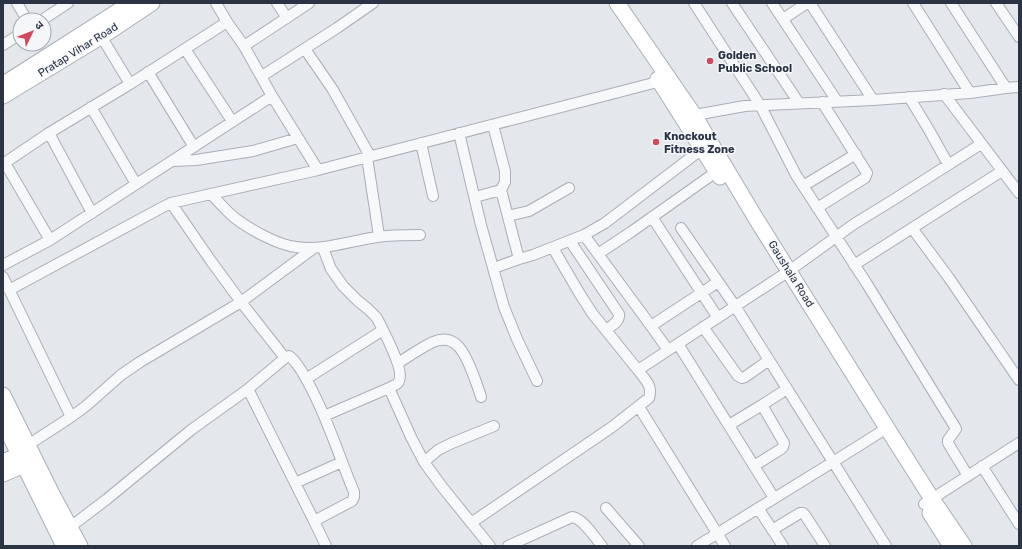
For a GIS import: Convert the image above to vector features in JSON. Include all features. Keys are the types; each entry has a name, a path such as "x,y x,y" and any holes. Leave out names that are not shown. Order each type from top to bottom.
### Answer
{"street":[{"path":"17,3 22,12"},
{"path":"52,13 68,3"},
{"name":"Pratap Vihar Road","path":"3,85 131,3"},
{"name":"Pratap Vihar Road","path":"3,96 152,3"},
{"path":"216,3 244,46 272,96 318,170"},
{"path":"277,3 287,18"},
{"path":"244,46 309,3"},
{"path":"262,76 373,3"},
{"name":"Gaushala Road","path":"609,3 688,116 928,502 951,546"},
{"name":"Gaushala Road","path":"617,3 664,80"},
{"path":"694,3 760,105 796,175 854,264 955,426 956,429 948,440 948,443 968,476"},
{"path":"732,3 799,103"},
{"path":"772,3 837,101"},
{"path":"783,19 808,3 873,100"},
{"path":"913,3 970,93"},
{"path":"951,3 1006,88"},
{"path":"996,3 1015,22 1019,37"},
{"path":"50,240 4,164 49,133 130,84 227,22"},
{"path":"101,36 130,84"},
{"path":"3,45 12,39"},
{"path":"185,49 232,121"},
{"path":"305,49 333,90 368,157 379,236"},
{"path":"148,72 194,147"},
{"path":"9,290 171,203 318,170 664,80"},
{"path":"688,116 745,106 873,100 970,93 1019,87"},
{"path":"944,94 1019,193"},
{"path":"3,265 50,240 272,96"},
{"path":"909,97 948,164"},
{"path":"817,208 865,178 867,173 822,102"},
{"path":"91,107 136,184"},
{"name":"Gaushala Road","path":"688,116 702,150 785,273"},
{"path":"493,125 505,171 505,182 501,190 519,259"},
{"path":"49,133 92,213"},
{"path":"459,133 481,225 504,307 537,381"},
{"path":"171,161 196,160 253,151 298,138"},
{"path":"421,143 433,196"},
{"path":"638,370 785,273 836,237 981,144"},
{"path":"494,268 584,236 605,223 702,150"},
{"path":"803,186 856,154"},
{"path":"854,264 1002,171"},
{"path":"598,254 716,172"},
{"path":"508,216 529,212 569,188"},
{"path":"474,197 501,190"},
{"path":"211,194 235,218 248,227 275,241 295,247 318,248 379,236 420,235"},
{"path":"171,203 241,302 285,358"},
{"path":"652,217 718,318"},
{"path":"681,228 735,306 886,546"},
{"path":"912,228 1019,380"},
{"path":"584,236 668,350"},
{"path":"570,241 619,314 617,321 606,330"},
{"path":"3,474 86,406 121,375 140,362 241,302 318,248"},
{"path":"318,248 343,286 358,302 377,318 398,363 400,376 399,381 389,388 324,416"},
{"path":"472,523 612,428 649,398 651,392 650,385 592,313 553,248"},
{"path":"3,277 71,417"},
{"path":"651,326 718,282"},
{"path":"703,327 738,376 742,378 769,360"},
{"path":"306,379 383,330"},
{"path":"398,363 433,342 443,340 453,342 460,348 466,358 482,397"},
{"path":"678,344 774,498"},
{"path":"64,536 191,430 248,390 289,356 293,359 306,379 324,416 354,492 354,498 352,501 314,521"},
{"path":"389,388 424,462 490,546"},
{"path":"729,426 787,389"},
{"path":"248,390 326,546"},
{"path":"3,395 27,455 64,536 80,546"},
{"path":"754,466 781,449 784,443 762,405"},
{"path":"639,407 725,546"},
{"path":"3,421 27,455"},
{"path":"424,462 438,450 494,426"},
{"path":"697,546 834,462 883,430"},
{"path":"928,502 1019,443"},
{"path":"3,462 27,455"},
{"path":"295,483 342,462"},
{"path":"982,466 1019,524"},
{"name":"Gaushala Road","path":"928,502 964,546"},
{"path":"606,508 639,546"},
{"path":"758,508 783,546"},
{"path":"772,530 800,513 803,513 825,546"},
{"path":"508,546 572,517 581,521 602,546"}],"place":[{"name":"Golden Public School","path":"710,61"},
{"name":"Knockout Fitness Zone","path":"656,142"}]}
